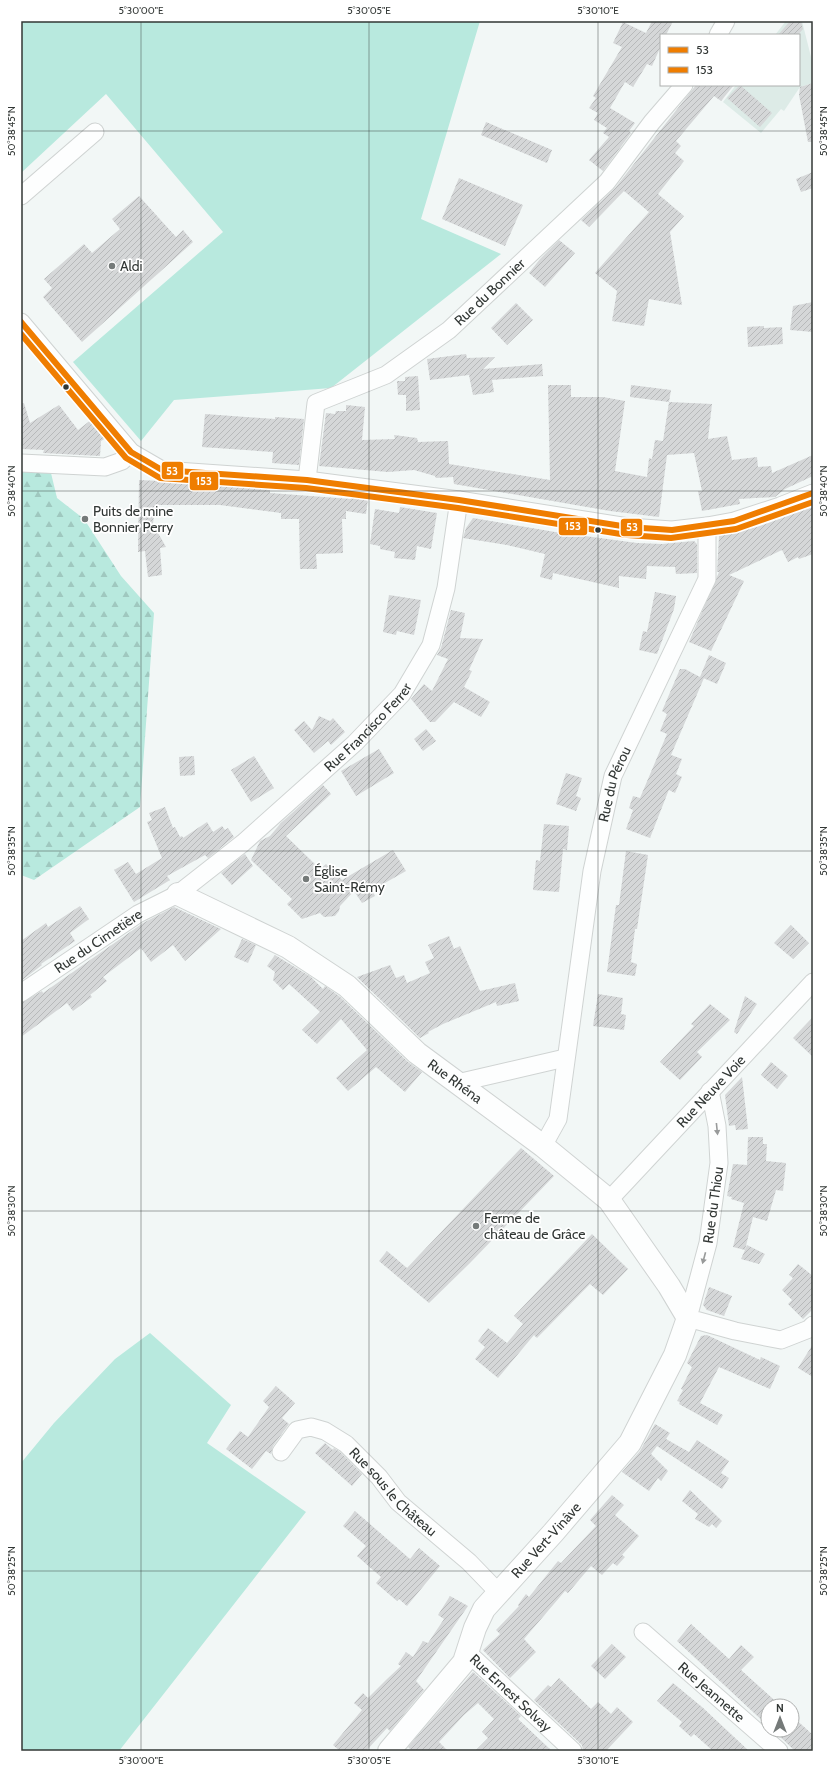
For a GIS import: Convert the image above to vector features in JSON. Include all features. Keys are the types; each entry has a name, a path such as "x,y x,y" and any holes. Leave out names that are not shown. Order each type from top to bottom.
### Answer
{"street":[{"path":"719,34 726,21"},
{"name":"Rue du Bonnier","path":"308,480 316,403 386,375 449,330 607,182 652,122 683,86"},
{"path":"21,196 95,132"},
{"path":"21,322 131,452 162,470 308,480 459,500 628,527 672,530 707,526 754,515 813,493"},
{"path":"21,463 105,467 122,461 131,452"},
{"name":"Rue Francisco Ferrer","path":"178,894 243,843 355,743 402,694 431,645 446,588 459,500"},
{"name":"Rue du Pérou","path":"543,1146 558,1119 565,1058 592,871 613,776 707,579 707,526"},
{"name":"Rue du Cimetière","path":"21,993 138,914 178,894"},
{"name":"Rue Rhéna","path":"178,894 288,947 347,986 417,1053 543,1146 609,1200 669,1286 688,1318"},
{"name":"Rue Neuve Voie","path":"609,1200 813,982"},
{"path":"457,1083 565,1058"},
{"name":"Rue du Thiou","path":"688,1318 708,1243 719,1163 716,1126 710,1091"},
{"path":"688,1318 781,1340 813,1326"},
{"name":"Rue Vert-Vinâve","path":"389,1751 464,1662 475,1628 484,1609 553,1533 630,1443 675,1355 688,1318"},
{"name":"Rue sous le Château","path":"281,1452 297,1430 311,1428 325,1431 336,1437 346,1444 379,1477 398,1502 470,1562 499,1593"},
{"name":"Rue Jeannette","path":"643,1632 779,1751"},
{"name":"Rue Ernest Solvay","path":"467,1652 572,1751"}],"shaded area":[{"path":"786,21 802,21 813,65 813,83 800,87 784,111 781,109 761,133 723,102 735,86 800,86 800,34 776,34"}],"green space":[{"path":"21,21 480,21 421,219 501,254 331,388 174,400 141,441 73,362 223,232 106,94 21,173"},
{"path":"21,471 51,473 57,498 84,519 121,576 154,613 140,807 34,880 21,875"},
{"path":"150,1333 231,1405 207,1443 306,1512 119,1751 21,1751 21,1463 54,1423 115,1359"}],"building":[{"path":"652,21 673,21 666,34 660,34 660,48 652,66 647,64 633,87 625,82 610,108 635,123 629,131 631,133 603,171 589,160 609,137 603,133 607,128 594,120 598,113 589,108 596,98 593,96 622,47 613,43 623,22 646,33"},
{"path":"790,21 801,21 803,29 799,34 779,34"},
{"path":"813,83 813,142 808,142 799,95 800,87"},
{"path":"695,86 733,86 721,101 714,96 676,141 681,146 675,153 684,161 658,194 684,216 670,232 682,305 649,299 644,326 612,321 617,291 595,273 649,212 624,191 589,227 581,220 615,188"},
{"path":"739,86 741,86 772,113 760,127 727,98"},
{"path":"486,122 552,150 547,163 481,135"},
{"path":"813,172 813,188 801,192 796,179"},
{"path":"459,178 523,205 505,246 442,219"},
{"name":"Aldi","path":"139,196 176,237 183,230 193,242 82,342 43,297 52,288 44,279 84,244 92,253 120,229 112,219"},
{"path":"559,240 575,253 545,287 529,273 540,259"},
{"path":"813,302 813,332 790,330 793,306"},
{"path":"516,303 533,320 507,345 491,328"},
{"path":"764,326 764,328 782,327 783,344 748,347 747,327"},
{"path":"466,354 467,358 495,357 483,369 542,364 543,376 492,380 494,392 473,395 469,375 430,380 427,359"},
{"path":"418,376 420,410 406,411 406,395 398,395 397,381 405,381 405,377"},
{"path":"548,385 571,385 571,397 603,397 625,401 615,471 647,477 649,458 652,459 655,440 663,441 669,402 712,404 708,439 727,436 732,460 757,457 758,467 771,466 772,473 813,455 813,476 785,489 775,497 739,499 740,504 702,511 698,491 702,491 694,453 667,455 659,517 610,511 454,484 453,477 436,478 435,476 414,470 388,472 319,466 326,413 335,414 336,411 346,411 346,405 365,407 362,440 395,439 394,435 417,438 418,442 448,441 449,464 550,480"},
{"path":"631,385 671,390 669,402 630,397"},
{"path":"24,403 30,423 59,405 78,430 91,420 106,438 101,441 100,456 43,453 44,450 21,449 21,404"},
{"path":"205,414 275,419 275,417 304,419 299,465 272,463 273,452 202,447"},
{"path":"139,480 160,480 258,487 270,488 270,493 368,499 366,514 346,511 346,519 342,519 343,553 316,554 317,569 300,569 299,519 281,519 281,513 220,505 155,505 153,524 166,547 160,548 162,575 148,577 145,551 138,552"},
{"path":"400,507 437,513 431,549 417,546 415,560 394,558 395,552 380,549 380,546 370,544 375,509 399,513"},
{"path":"813,507 813,554 799,559 798,557 788,562 782,550 729,575 744,581 711,651 689,642 719,572 717,572 719,536 757,527"},
{"path":"473,518 555,532 637,543 662,544 694,541 697,544 697,573 676,574 675,567 647,566 646,579 619,576 619,588 553,573 552,580 540,577 545,554 507,545 463,538 466,528"},
{"path":"655,592 676,596 674,609 657,654 639,650 643,631 647,632"},
{"path":"389,595 421,600 414,635 397,631 396,635 383,632"},
{"path":"451,610 465,613 460,638 483,639 469,670 472,671 464,687 490,702 481,717 454,702 435,722 430,722 411,699 424,684 432,691 448,659 437,655 441,648"},
{"path":"709,655 726,663 717,684 704,678 671,755 682,759 676,774 682,777 675,793 669,790 650,838 626,829 633,810 629,808 633,796 640,798 667,734 660,731 667,714 662,711 680,669 685,669 700,677"},
{"path":"319,716 330,721 333,718 345,732 331,745 328,741 314,753 294,730 304,721 312,730"},
{"path":"426,729 436,741 423,751 414,739"},
{"path":"379,749 394,773 356,796 341,771"},
{"path":"194,756 195,775 180,776 179,757"},
{"path":"254,756 274,788 251,802 231,770"},
{"path":"566,773 582,778 576,796 581,798 576,811 556,804"},
{"name":"Église Saint-Rémy","path":"323,785 331,794 286,836 320,869 326,864 342,880 393,850 406,871 376,888 373,892 375,896 362,903 354,891 340,906 339,911 335,916 324,917 320,913 302,919 287,904 292,899 251,860 260,841 270,836 281,823"},
{"path":"165,807 173,828 175,827 180,837 182,836 183,838 207,822 213,832 222,826 225,830 228,828 234,837 208,858 205,855 167,876 170,880 134,902 114,870 128,862 136,874 162,858 147,822 152,820 149,813"},
{"path":"544,824 569,826 567,850 563,849 559,892 533,890 536,860 540,861"},
{"path":"626,851 648,855 637,929 635,929 631,962 637,964 635,976 607,972 616,905 619,905"},
{"path":"245,854 253,866 232,885 221,873"},
{"path":"80,906 89,919 70,933 75,941 41,964 42,965 21,981 21,941 46,923 48,927"},
{"path":"174,907 221,929 185,961 173,945 151,962 141,948 103,977 107,981 90,995 92,997 73,1011 67,1003 21,1037 21,1003 42,991 43,993 143,923"},
{"path":"791,925 809,943 793,959 774,943"},
{"path":"449,936 454,949 460,946 480,991 515,983 519,1001 497,1006 496,1002 443,1024 420,1038 357,977 390,965 396,978 404,975 407,983 430,973 425,962 434,958 428,945"},
{"path":"242,939 256,945 248,963 234,957"},
{"path":"275,955 311,977 323,989 325,986 339,996 408,1062 422,1072 405,1092 376,1067 348,1091 336,1078 367,1050 341,1019 317,1044 302,1030 320,1012 289,984 283,990 273,980 275,972 267,966"},
{"path":"598,994 623,998 621,1014 626,1015 624,1030 593,1026"},
{"path":"745,996 757,1004 737,1034 734,1032"},
{"path":"710,1004 730,1020 697,1052 702,1057 680,1080 660,1062 694,1026 691,1024"},
{"path":"813,1017 813,1057 793,1038"},
{"path":"771,1062 788,1076 777,1089 761,1075"},
{"path":"742,1077 748,1129 736,1130 735,1125 729,1126 725,1095"},
{"path":"748,1137 763,1137 763,1144 767,1144 766,1161 786,1163 783,1191 776,1190 767,1221 753,1217 745,1250 733,1247 744,1203 731,1199 732,1197 727,1196 733,1164 747,1165"},
{"name":"Ferme de château de Grâce","path":"521,1148 554,1176 429,1303 379,1261 387,1251 407,1268"},
{"path":"592,1234 628,1269 603,1295 590,1284 537,1338 534,1335 498,1378 475,1359 485,1347 478,1341 488,1328 507,1343 523,1324 514,1316"},
{"path":"747,1245 765,1254 759,1264 741,1259"},
{"path":"798,1264 813,1276 813,1309 803,1319 788,1304 792,1300 782,1290 793,1278 789,1275"},
{"path":"709,1287 732,1296 724,1316 707,1310 703,1305"},
{"path":"707,1335 760,1360 761,1357 780,1366 770,1389 719,1367 700,1403 723,1415 717,1425 679,1404 680,1402 677,1401 692,1367 687,1363 701,1336"},
{"path":"813,1344 813,1377 798,1368"},
{"path":"276,1386 295,1403 282,1418 289,1424 273,1446 271,1454 266,1451 252,1469 226,1449 240,1431 248,1437 269,1407 263,1401"},
{"path":"655,1424 670,1433 666,1439 689,1452 697,1440 729,1461 721,1473 729,1478 722,1489 657,1446 651,1454 668,1471 661,1481 658,1478 649,1491 622,1472 640,1451"},
{"path":"325,1443 333,1450 334,1448 340,1452 362,1474 352,1486 315,1453"},
{"path":"690,1490 722,1521 716,1528 712,1524 709,1527 695,1519 698,1514 682,1501"},
{"path":"612,1495 624,1505 615,1515 639,1536 622,1555 625,1557 617,1566 613,1563 602,1575 591,1566 568,1593 565,1591 524,1639 536,1652 510,1678 483,1650 500,1634 496,1630 519,1606 518,1605 526,1594 529,1597 558,1561 561,1563 596,1526 590,1520"},
{"path":"355,1511 410,1559 419,1548 440,1566 407,1606 399,1599 397,1601 376,1583 381,1577 357,1556 366,1546 343,1526"},
{"path":"450,1596 468,1606 416,1681 424,1690 390,1731 387,1728 366,1751 340,1751 333,1745 362,1710 354,1703 363,1693 368,1698 401,1666 398,1664 406,1652 413,1657 423,1641 428,1643 444,1619 438,1615"},
{"path":"691,1624 729,1659 741,1645 754,1657 741,1670 772,1698 760,1698 760,1719 677,1641"},
{"path":"612,1644 626,1657 605,1679 591,1666"},
{"path":"473,1672 521,1716 518,1719 552,1751 475,1751 488,1738 482,1732 494,1719 478,1703 464,1715 439,1742 448,1751 412,1751 408,1747"},
{"path":"559,1678 591,1709 598,1702 611,1714 617,1707 633,1722 606,1751 583,1751 582,1745 534,1700 548,1685 551,1687"},
{"path":"673,1683 702,1707 749,1751 713,1751 694,1734 691,1737 679,1726 682,1722 657,1701"},
{"path":"800,1723 813,1735 813,1751 795,1751 781,1738 800,1738"}],"transit line":[{"name":"53","path":"21,322 131,452 162,470 307,480 459,500 628,527 672,530 734,521 813,493"},
{"name":"153","path":"21,334 126,458 160,478 306,488 458,508 627,535 671,538 736,529 813,502"}],"place":[{"name":"Aldi","path":"112,266"},
{"name":"Puits de mine Bonnier Perry","path":"85,519"},
{"name":"Église Saint-Rémy","path":"306,879"},
{"name":"Ferme de château de Grâce","path":"476,1226"}]}
